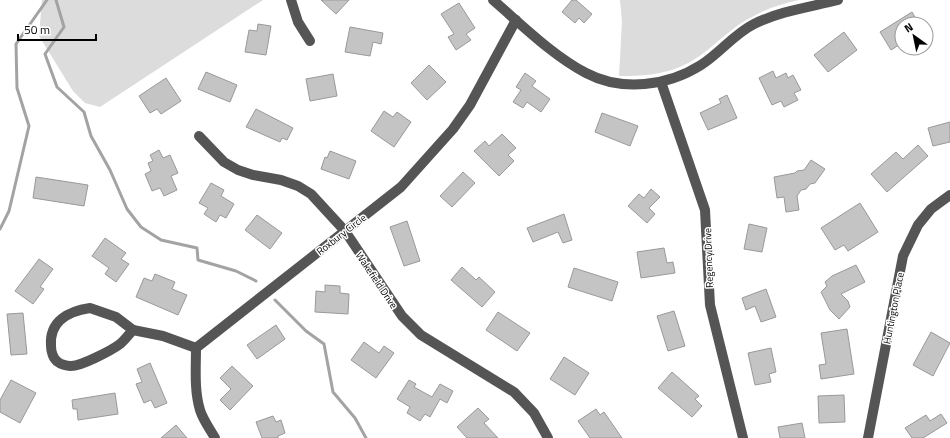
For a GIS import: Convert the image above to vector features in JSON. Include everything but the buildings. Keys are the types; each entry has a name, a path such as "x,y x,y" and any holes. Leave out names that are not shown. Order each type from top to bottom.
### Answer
{"street":[{"path":"291,0 298,22 310,41"},
{"path":"493,0 566,62 587,74 611,81 636,85 661,82 683,75 702,65 753,24 774,16 838,0"},
{"name":"Roxbury Circle","path":"196,348 401,187 453,129 470,105 516,20"},
{"name":"Regency Drive","path":"661,82 705,210 710,305 743,438"},
{"name":"Wakefield Drive","path":"199,136 224,162 238,170 252,175 281,180 298,186 311,194 344,231 402,316 421,335 514,392 534,413 548,438"},
{"name":"Huntington Place","path":"868,438 903,256 918,225 931,209 950,195"},
{"path":"133,330 120,344 81,364 70,366 57,362 51,353 50,340 54,326 64,316 78,310 90,308 116,317 133,330 163,336 196,348 196,391 200,412 215,438"}],"shaded area":[{"path":"42,0 263,0 100,107 85,103 73,91 39,36"},
{"path":"620,0 799,0 774,7 741,23 700,56 675,69 643,75 619,76 622,21"}],"waterway":[{"path":"0,229 9,211 29,126 17,88 16,44 47,0"},
{"path":"56,0 64,27 45,54 57,87 84,112 91,136 110,170 127,209 141,227 161,240 197,248 198,260 236,271 256,281"},
{"path":"275,300 306,331 324,344 333,392 355,418 366,438"}]}
